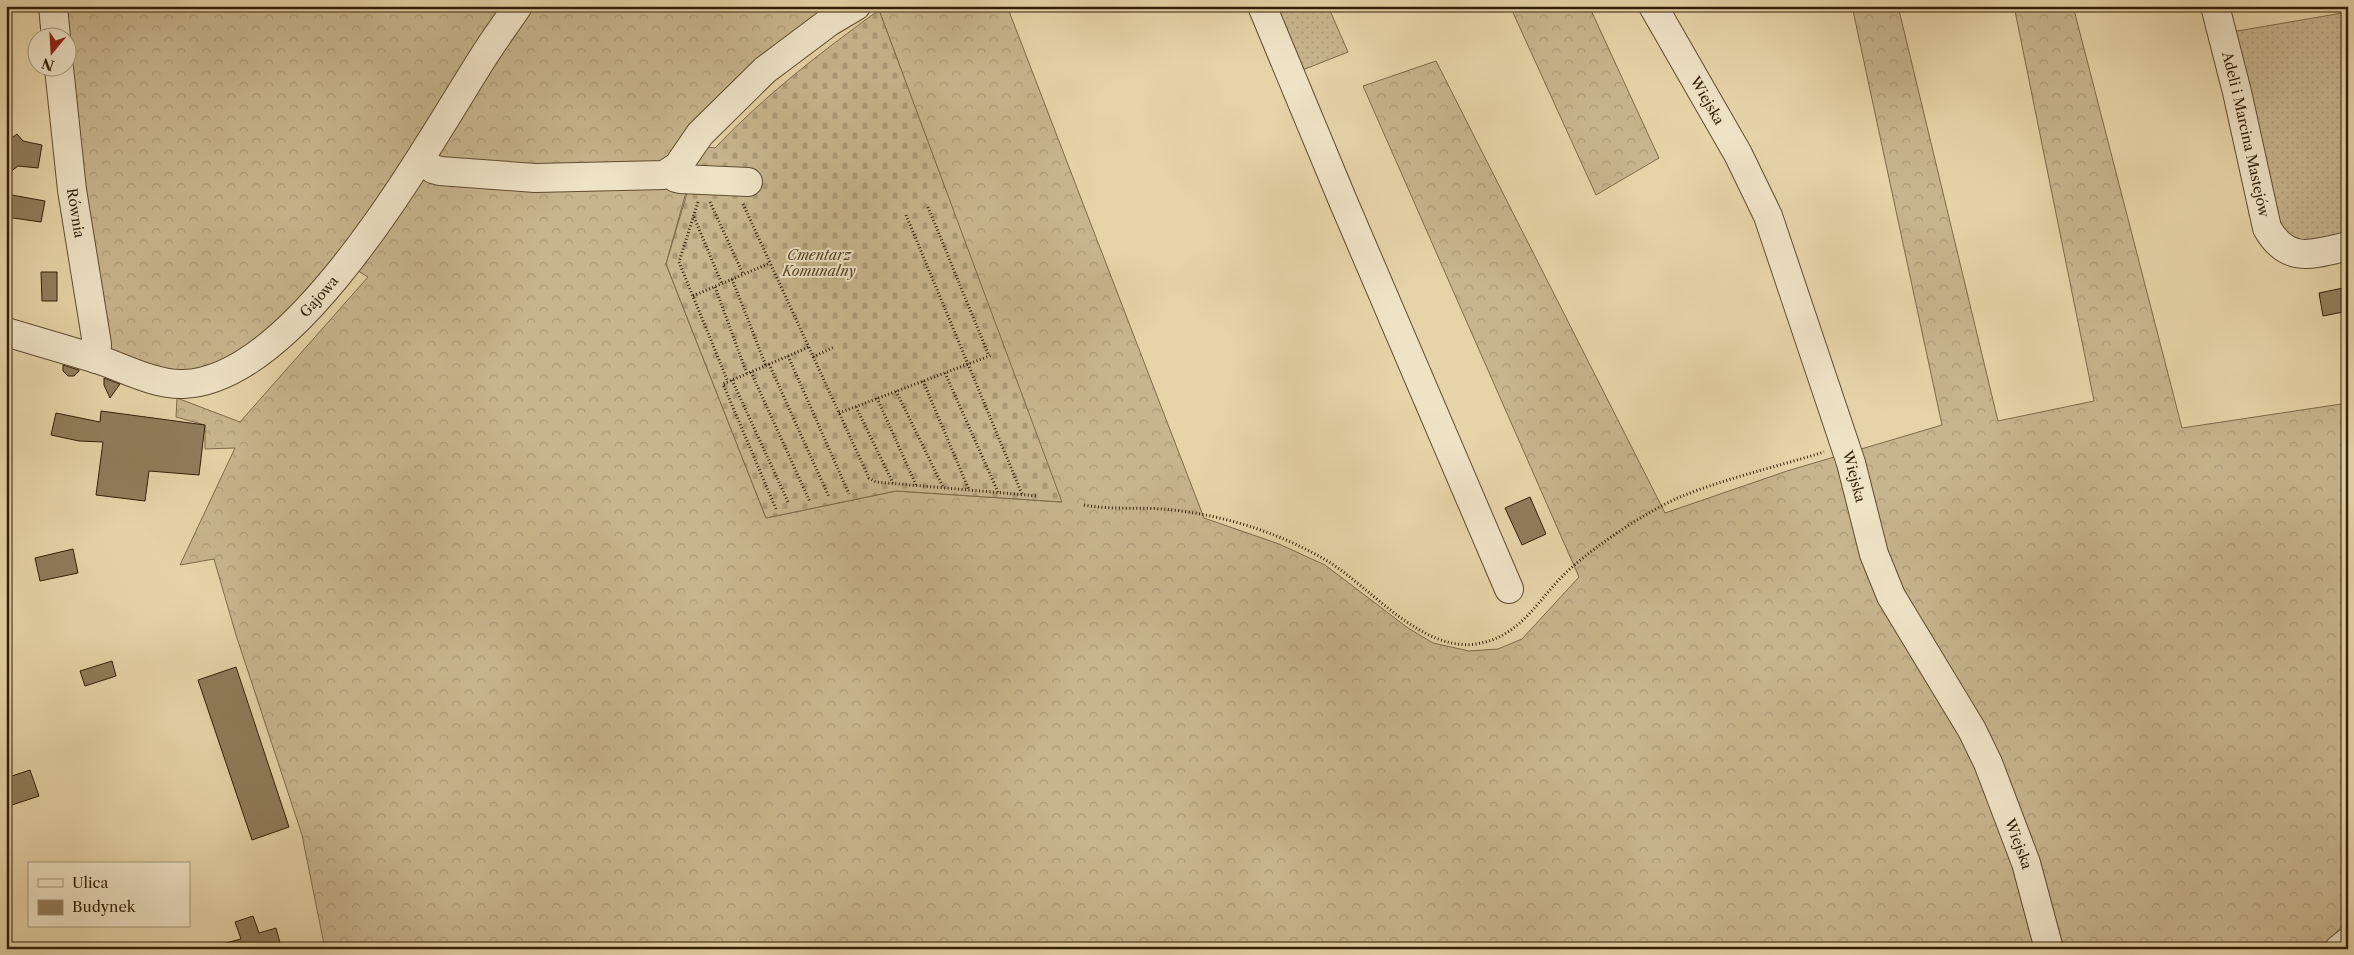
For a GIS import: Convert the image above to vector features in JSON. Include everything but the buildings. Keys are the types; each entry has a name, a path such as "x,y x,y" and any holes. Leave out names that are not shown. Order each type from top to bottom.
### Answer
{"street":[{"path":"53,6 55,28"},
{"name":"Gajowa","path":"6,332 176,384 210,380 244,363 272,343 316,300 374,227 420,160 482,59 518,6"},
{"path":"420,160 440,171 535,178 657,177 680,162 700,134 765,70 837,17 856,6"},
{"path":"1262,6 1321,150 1509,589"},
{"name":"Wiejska","path":"1653,6 1738,154 1768,216 1851,463 1874,554 1891,596 1972,730 1988,763 2026,863 2049,949"},
{"name":"Adeli i Marcina Mastejów","path":"2215,6 2237,92 2267,228 2274,241 2293,253 2311,255 2348,246"},
{"name":"Równia","path":"60,78 72,190 97,344 96,359"},
{"path":"680,162 676,178 704,183 740,181"},
{"path":"2339,949 2348,942"}],"path":[{"path":"740,181 770,263 869,478 876,482 893,484 1038,496"},
{"path":"704,183 679,262 730,381 789,504"},
{"path":"704,183 743,274"},
{"path":"839,413 990,356 928,207"},
{"path":"906,215 1022,494"},
{"path":"693,216 722,284"},
{"path":"693,296 770,263"},
{"path":"732,279 767,365 829,497"},
{"path":"715,287 749,373 810,502"},
{"path":"776,509 723,384 809,347"},
{"path":"814,357 834,347"},
{"path":"788,356 849,494"},
{"path":"945,373 998,492"},
{"path":"923,381 969,490"},
{"path":"896,391 943,488"},
{"path":"877,398 917,486"},
{"path":"856,407 893,484"}],"green space":[{"path":"58,6 504,6 373,211 276,327 230,360 186,374 104,354 69,78 78,78 78,28 65,28"},
{"path":"529,6 844,6 677,151 650,168 433,162"},
{"path":"900,6 1007,6 1204,518 1279,544 1325,565 1408,628 1433,643 1469,651 1498,649 1522,639 1579,577 1363,86 1436,61 1665,513 1787,471 1942,425 1852,6 1898,6 1998,421 2094,401 2014,6 2073,6 2182,428 2348,403 2348,919 2322,949 325,949 302,835 236,635 214,559 180,565 235,448 205,449 205,425 176,417 177,398 240,422 368,277 355,269 422,178 688,185 666,264 766,518 896,491 1061,502 879,10"},
{"path":"1270,6 1328,6 1348,52 1295,73"},
{"path":"1510,6 1589,6 1659,158 1596,195"},
{"name":"Cmentarz Komunalny","path":"879,10 1062,502 896,491 766,518 666,264 701,146 715,148 753,110 794,75"},
{"path":"2348,12 2348,240 2317,246 2280,235 2226,33"}]}
